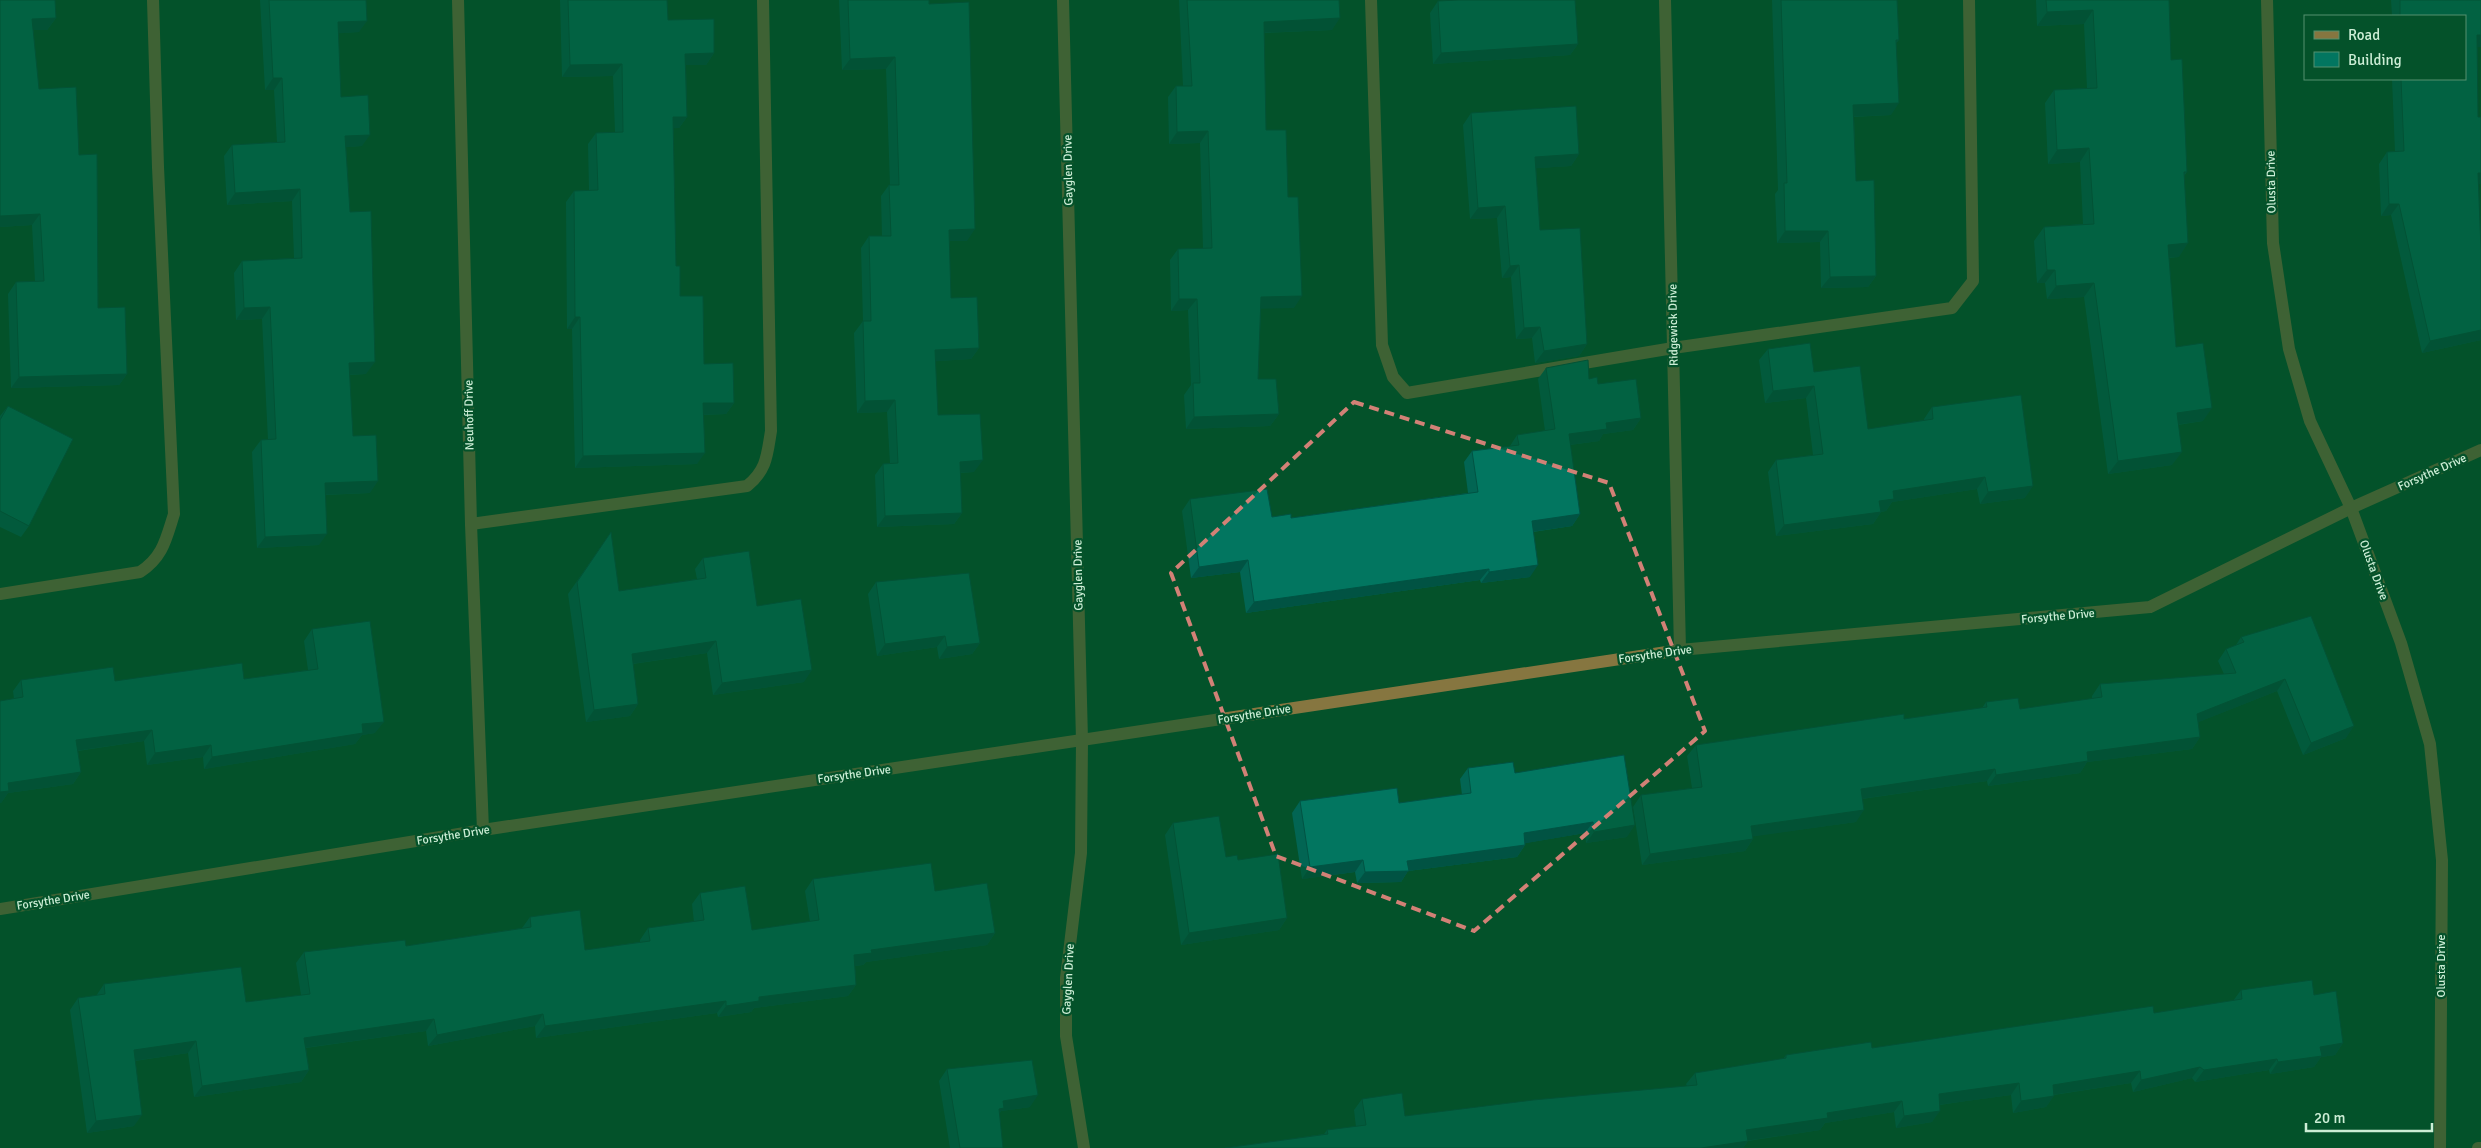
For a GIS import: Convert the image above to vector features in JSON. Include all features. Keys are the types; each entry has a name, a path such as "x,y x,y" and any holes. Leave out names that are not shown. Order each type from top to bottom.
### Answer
{"street":[{"path":"0,594 140,572 153,563 164,545 174,514 158,177 153,0"},
{"name":"Neuhoff Drive","path":"458,0 471,524 483,830"},
{"path":"471,524 747,486 759,476 766,459 771,431 763,0"},
{"name":"Gayglen Drive","path":"1063,0 1082,740 1081,853 1066,978 1066,1036 1084,1148"},
{"path":"1371,0 1382,346 1393,377 1407,393 1674,348 1952,308 1972,281 1969,0"},
{"name":"Ridgewick Drive","path":"1665,0 1680,650"},
{"name":"Olusta Drive","path":"2267,0 2273,243 2290,349 2310,421 2351,508 2401,643 2430,744 2442,860 2440,1148"},
{"name":"Forsythe Drive","path":"0,909 483,830 1680,650 2150,607 2351,508 2481,450"}],"highlighted area":[{"path":"1354,402 1609,483 1705,731 1474,931 1276,856 1171,573"}],"building":[{"path":"0,0 55,0 56,18 32,19 39,89 76,87 79,155 97,154 98,308 125,307 127,374 19,377 16,282 44,281 40,214 0,216"},
{"path":"269,0 366,0 367,21 338,22 341,97 368,95 370,135 345,136 350,212 371,211 375,362 349,363 353,436 376,435 378,481 325,483 327,534 265,537 261,440 276,439 270,307 244,308 242,261 302,258 300,189 235,193 232,145 285,142 282,78 273,78"},
{"path":"568,0 667,0 668,20 714,19 714,53 685,54 687,117 673,117 676,266 680,266 680,296 703,296 704,364 733,363 734,403 703,403 705,453 583,456 580,317 575,317 574,191 598,190 596,133 623,132 622,64 570,65"},
{"path":"848,0 929,0 929,4 969,2 975,229 949,230 951,298 977,297 979,348 935,350 938,415 980,414 983,460 960,462 962,513 885,516 883,464 898,463 895,400 865,401 863,321 871,321 869,236 891,236 889,185 899,185 895,57 850,59"},
{"path":"1187,0 1339,0 1340,18 1264,22 1266,130 1286,130 1288,197 1298,197 1302,296 1261,297 1258,379 1276,379 1279,414 1194,417 1193,383 1200,383 1197,299 1179,299 1178,249 1212,248 1208,131 1177,132 1176,86 1192,86"},
{"path":"1575,0 1578,44 1441,53 1438,1"},
{"path":"1781,0 1897,0 1899,40 1896,40 1899,103 1853,105 1856,181 1874,180 1876,276 1830,277 1828,231 1785,231 1784,183 1787,183"},
{"path":"2046,0 2169,0 2171,60 2182,59 2187,172 2184,172 2188,243 2168,245 2176,347 2203,343 2212,408 2177,413 2182,452 2118,461 2094,283 2056,286 2055,270 2047,270 2044,227 2094,224 2089,148 2057,150 2054,90 2097,88 2093,10 2047,12"},
{"path":"2400,0 2481,0 2481,35 2477,35 2478,117 2481,117 2481,173 2478,173 2481,250 2481,330 2430,341 2399,204 2389,204 2387,152 2404,151 2401,80 2466,80 2466,15 2400,15"},
{"path":"1576,106 1579,154 1535,157 1540,230 1580,228 1587,344 1544,351 1540,327 1524,328 1519,265 1510,266 1505,206 1478,208 1471,113"},
{"path":"1810,343 1814,372 1860,366 1868,429 1933,419 1932,407 2021,395 2033,486 1988,492 1985,477 1893,491 1894,499 1879,501 1881,512 1784,525 1776,460 1823,454 1814,386 1773,391 1768,349"},
{"path":"1588,360 1589,379 1597,377 1598,384 1636,379 1641,418 1606,423 1607,429 1569,434 1580,514 1532,521 1538,565 1489,572 1489,569 1254,602 1248,560 1199,567 1190,499 1267,489 1272,517 1291,514 1291,518 1478,492 1472,451 1519,445 1517,435 1555,429 1546,368"},
{"path":"8,406 73,439 29,526 0,511 0,420"},
{"path":"611,532 619,591 706,578 703,558 749,551 757,606 801,599 812,670 722,683 716,641 632,654 638,704 594,710 577,582"},
{"path":"969,573 980,643 947,647 945,636 885,644 876,582"},
{"path":"2311,616 2354,726 2311,743 2285,679 2197,714 2200,737 2087,752 2088,761 1996,775 1995,769 1861,789 1864,810 1751,826 1753,839 1650,854 1641,795 1702,787 1696,745 1904,714 1904,719 1987,707 1986,702 2018,698 2020,709 2102,697 2100,684 2236,673 2226,649 2244,642 2241,637"},
{"path":"370,621 384,722 362,724 363,733 212,757 211,745 155,753 152,730 76,740 81,772 8,783 9,791 0,792 0,701 23,697 21,680 113,667 115,681 242,663 244,679 318,669 312,629"},
{"path":"1624,755 1635,825 1594,832 1593,822 1524,833 1525,845 1407,861 1409,871 1365,872 1363,860 1310,867 1300,801 1397,788 1399,803 1471,793 1468,768 1513,762 1515,773"},
{"path":"1219,816 1226,857 1237,855 1238,860 1278,854 1287,918 1189,933 1173,823"},
{"path":"931,863 935,891 987,883 995,933 871,950 872,953 854,955 856,985 759,997 759,1001 726,1006 726,1001 545,1026 543,1014 437,1035 434,1019 304,1038 309,1070 202,1086 196,1041 134,1050 142,1115 96,1121 78,998 105,994 104,984 241,967 246,1002 310,994 304,952 405,940 406,946 531,927 530,917 580,910 585,950 650,941 648,928 704,920 700,893 745,886 752,930 819,920 813,879"},
{"path":"2312,980 2314,995 2336,991 2343,1043 2320,1047 2322,1056 2278,1062 2277,1059 2204,1070 2200,1067 2141,1080 2140,1071 2053,1085 2054,1096 2021,1101 2019,1083 1939,1094 1940,1111 1904,1116 1902,1101 1827,1113 1828,1118 1746,1130 1748,1141 1701,1148 1225,1148 1328,1134 1327,1130 1366,1125 1362,1099 1402,1093 1405,1116 1533,1100 1697,1085 1695,1073 1786,1058 1786,1055 1871,1042 1872,1048 2153,1006 2154,1013 2242,999 2241,990"},
{"path":"1032,1060 1038,1095 1003,1101 1004,1108 999,1109 1003,1148 960,1148 947,1069"}]}
